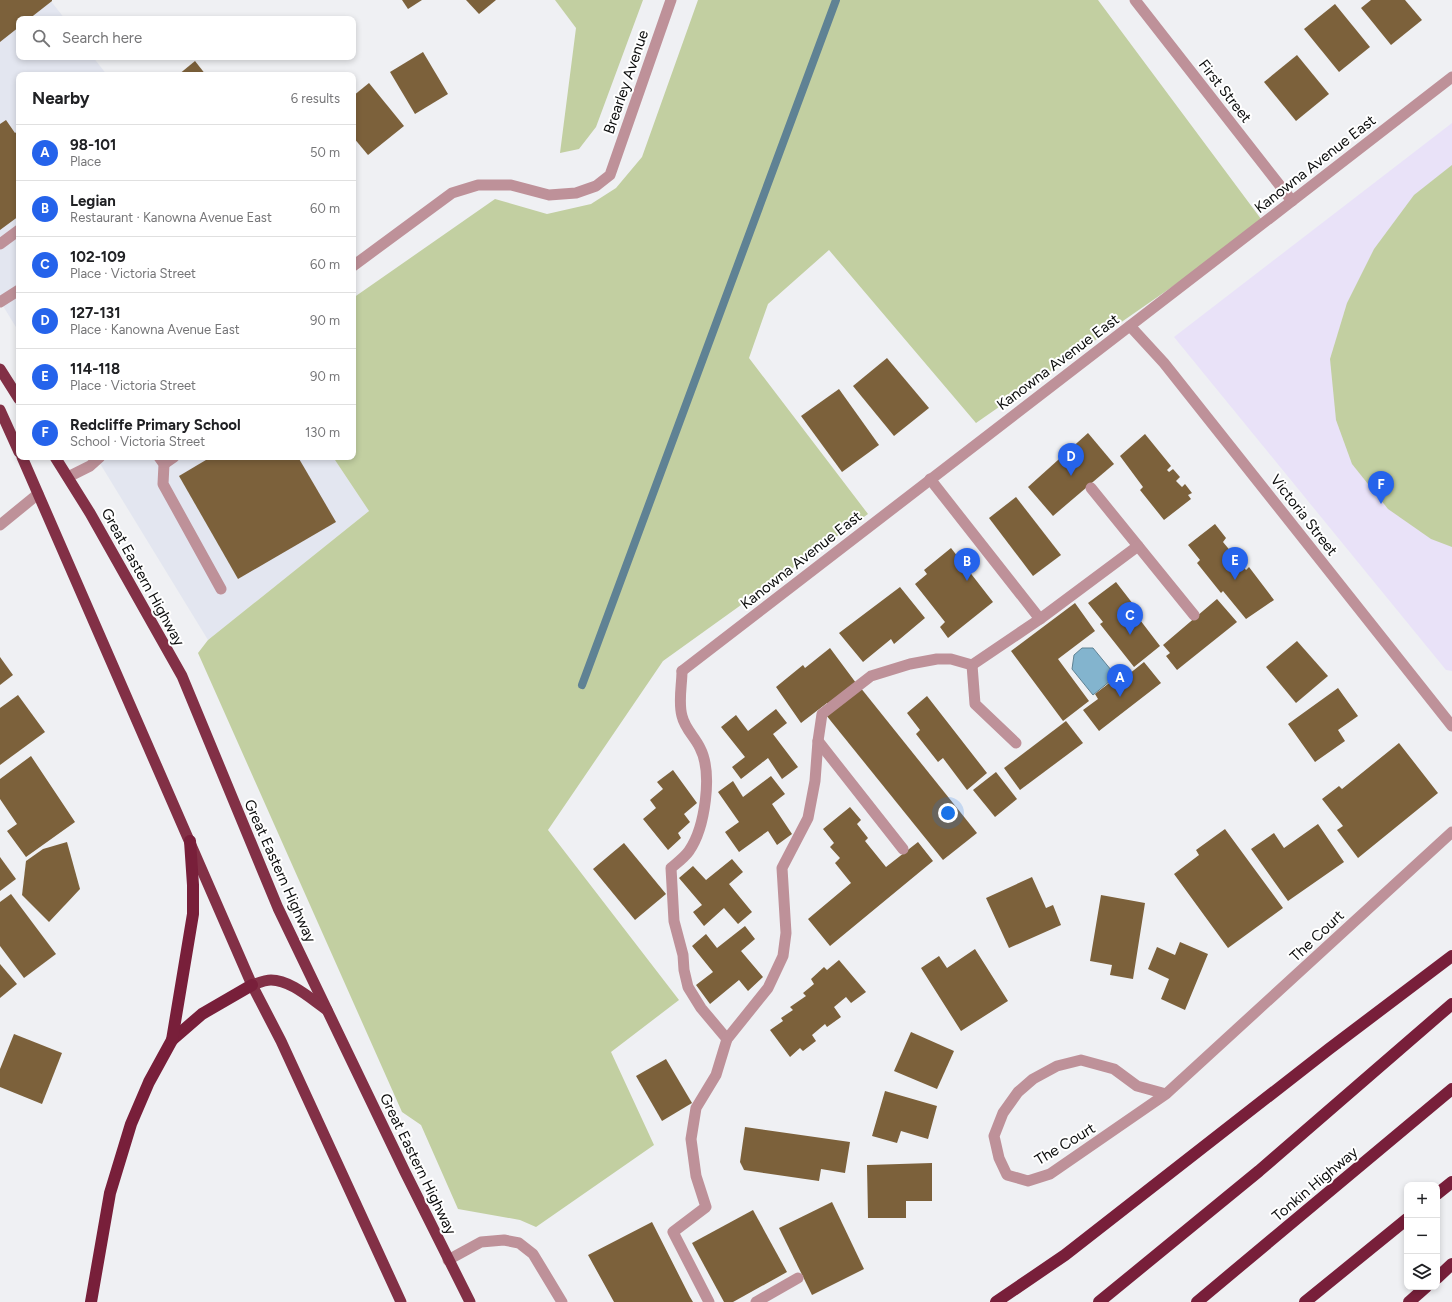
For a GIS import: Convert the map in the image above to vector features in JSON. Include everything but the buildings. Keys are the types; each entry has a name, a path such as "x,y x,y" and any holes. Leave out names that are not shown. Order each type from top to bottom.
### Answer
{"highway":[{"path":"0,369 16,394"},
{"path":"0,410 16,445"},
{"path":"23,460 252,985 281,1041 401,1302"},
{"name":"Great Eastern Highway","path":"57,460 90,513 182,676 278,908 448,1260 470,1302"},
{"path":"91,1302 110,1193 131,1124 149,1082 172,1040 193,914 194,885 190,841"},
{"path":"996,1302 1065,1255 1329,1049 1452,956"},
{"path":"172,1040 202,1014 252,985 271,980 280,982 301,992 327,1010"},
{"path":"1099,1302 1259,1172 1452,1004"},
{"name":"Tonkin Highway","path":"1197,1302 1452,1089"},
{"path":"1440,1192 1452,1182"},
{"path":"1305,1302 1404,1221"},
{"path":"1440,1275 1452,1264"},
{"path":"1410,1302 1423,1290"}],"street":[{"name":"Brearley Avenue","path":"356,264 452,193 478,185 511,185 549,195 576,193 596,186 610,175 671,0"},
{"name":"First Street","path":"1135,0 1292,201"},
{"name":"Kanowna Avenue East","path":"727,1039 701,1008 688,987 684,970 683,954 674,921 671,868 689,852 698,833 706,800 706,773 701,748 685,725 681,712 682,671 1452,77"},
{"path":"0,244 16,232"},
{"path":"0,302 16,292"},
{"name":"Victoria Street","path":"1130,326 1164,363 1452,726"},
{"path":"68,477 90,466 97,460"},
{"path":"161,461 163,484 221,589"},
{"path":"930,479 1040,619"},
{"path":"1091,488 1194,615"},
{"path":"0,525 38,494"},
{"path":"972,665 1040,619 1138,546"},
{"path":"709,1302 673,1232 706,1207 696,1176 691,1139 696,1108 716,1075 727,1039 768,988 783,956 786,933 782,868 808,818 815,781 822,714 871,676 910,664 937,659 951,659 972,665"},
{"path":"972,665 975,704 1016,743"},
{"path":"818,741 904,849"},
{"name":"The Court","path":"1166,1094 1137,1086 1114,1069 1082,1060 1057,1066 1033,1079 1018,1092 1003,1113 994,1136 999,1158 1006,1175 1028,1181 1050,1174 1166,1094 1452,832"},
{"path":"448,1260 481,1242 504,1240 519,1243 533,1254 562,1302"},
{"path":"756,1302 798,1278"}],"shaded area":[{"path":"0,0 50,0 63,16 16,16 16,60 95,60 105,72 16,72 16,327 0,301"},
{"path":"1452,123 1452,671 1446,670 1174,337"},
{"path":"98,460 335,460 369,511 208,640"}],"green space":[{"path":"555,0 643,0 596,127 579,149 560,153 576,28"},
{"path":"698,0 1098,0 1264,223 976,423 829,250 768,304 749,358 868,514 663,661 548,830 679,1000 611,1052 654,1145 536,1227 520,1220 458,1209 421,1125 402,1112 198,653 208,640 369,511 335,460 356,460 356,296 495,199 547,214 591,204 616,188 642,157"},
{"path":"1452,165 1452,547 1431,539 1388,509 1352,464 1336,420 1330,359 1347,303 1374,249 1414,195"}],"water":[{"path":"1082,648 1093,648 1116,676 1093,695 1072,669 1074,655"}],"waterway":[{"path":"582,685 836,0"}],"place":[{"name":"127-131","path":"1071,476"},
{"name":"Redcliffe Primary School","path":"1381,504"},
{"name":"114-118","path":"1235,580"},
{"name":"Legian","path":"967,581"},
{"name":"102-109","path":"1130,635"},
{"name":"98-101","path":"1120,697"}]}
